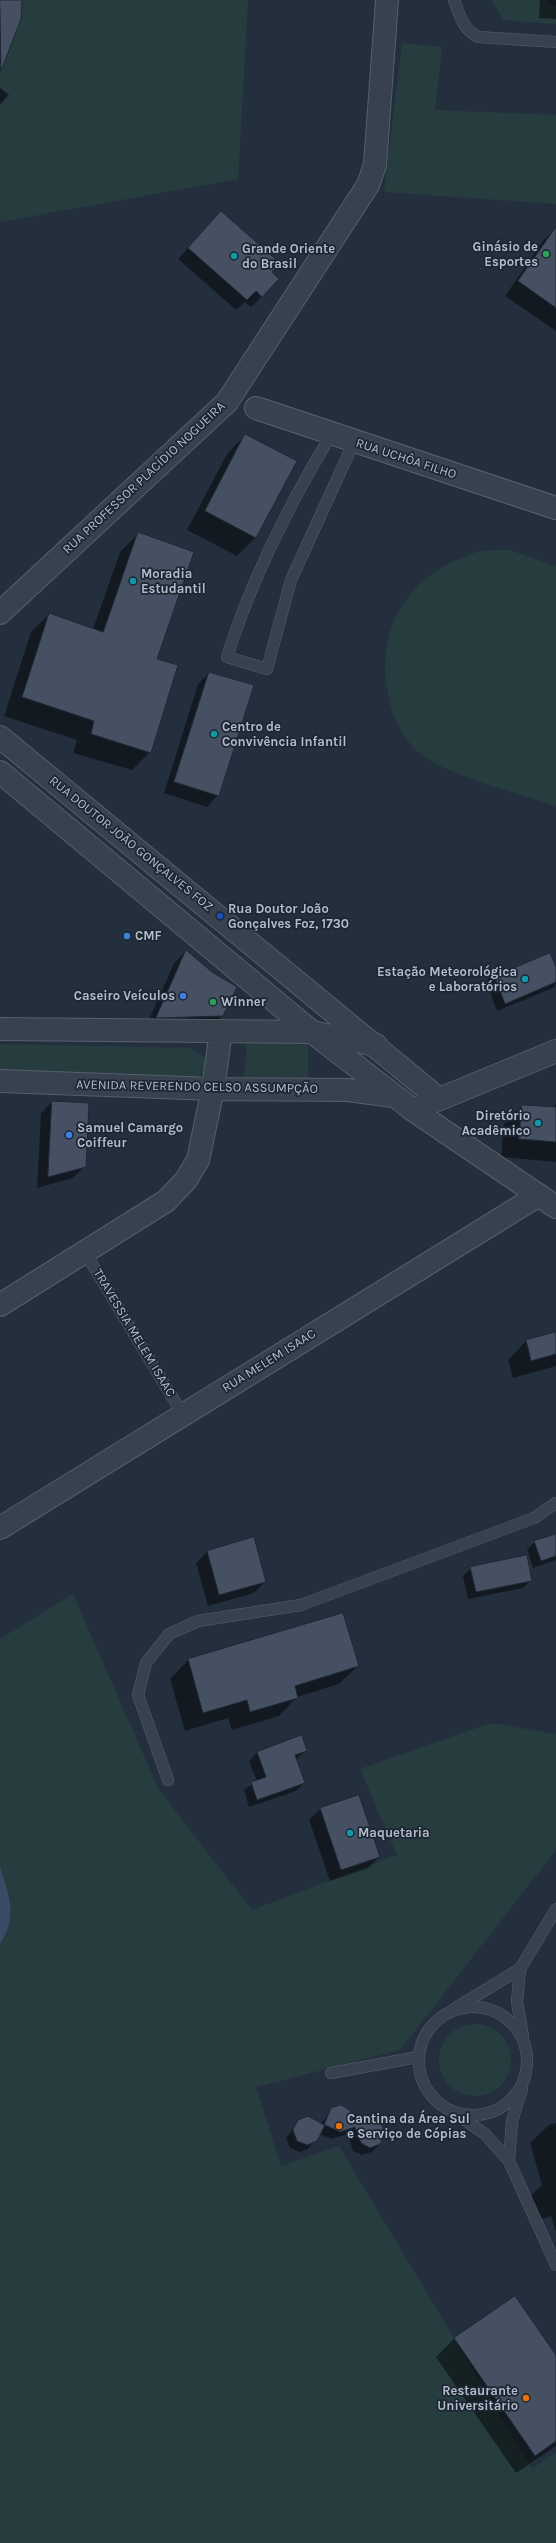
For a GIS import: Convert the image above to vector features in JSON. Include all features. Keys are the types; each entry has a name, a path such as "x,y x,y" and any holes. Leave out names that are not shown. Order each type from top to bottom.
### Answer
{"street":[{"name":"RUA PROFESSOR PLACÍDIO NOGUEIRA","path":"0,613 227,402 368,185 375,165 387,0"},
{"name":"RUA UCHÔA FILHO","path":"256,408 331,435 556,508"},
{"name":"RUA DOUTOR JOÃO GONÇALVES FOZ","path":"0,737 376,1045 439,1099"},
{"path":"0,772 312,1032 393,1096 547,1201"},
{"path":"5,1025 312,1032 376,1045"},
{"path":"0,1305 166,1201 186,1180 198,1160 213,1089 221,1031"},
{"path":"413,1110 556,1051"},
{"name":"AVENIDA REVERENDO CELSO ASSUMPÇÃO","path":"0,1081 213,1089 348,1090 393,1096"},
{"path":"439,1099 446,1131"},
{"name":"RUA MELEM ISAAC","path":"0,1528 183,1415 547,1201"}],"lane":[{"path":"454,0 462,24 468,32 478,37 556,42"},
{"path":"331,435 285,514 263,560 242,609 227,657 267,669 291,580 354,442"},
{"name":"TRAVESSIA MELEM ISAAC","path":"85,1252 183,1415"},
{"path":"168,1780 138,1695 146,1663 169,1634 198,1621 301,1605 534,1518 556,1503"},
{"path":"509,2161 512,2121 525,2081 528,2059 517,2002 520,1969 556,1909"},
{"path":"520,1969 450,2011 428,2030 418,2057 421,2077 432,2097 485,2134 509,2161 556,2265"},
{"path":"450,2011 480,2006 509,2019 524,2038"},
{"path":"331,2073 418,2057"},
{"path":"454,2112 484,2114 507,2104 525,2081"}],"green space":[{"path":"22,0 248,0 238,179 0,222 0,106 10,95 0,87 0,63 8,53 21,19"},
{"path":"491,0 548,0 548,5 556,6 556,24 504,20"},
{"path":"402,43 442,47 435,110 556,115 556,204 384,192"},
{"path":"509,550 556,566 556,806 480,782 441,766 425,757 414,748 398,726 387,691 385,662 388,643 393,624 411,593 425,579 441,568 459,559 481,551"},
{"path":"247,1042 308,1043 308,1081 244,1081"},
{"path":"0,1044 191,1048 205,1057 207,1071 193,1079 0,1073"},
{"path":"73,1594 159,1790 252,1910 397,1855 360,1769 491,1723 556,1734 556,1850 400,2050 256,2087 281,2166 339,2146 532,2469 556,2452 556,2543 0,2543 0,1639"},
{"path":"468,2024 482,2024 489,2026 501,2034 509,2046 511,2060 509,2074 501,2086 489,2094 482,2096 468,2096 461,2094 449,2086 441,2074 439,2067 439,2053 441,2046 449,2034 461,2026"}],"water":[{"path":"0,1867 9,1897 10,1915 6,1934 0,1944"}],"building":[{"path":"0,0 22,0 21,19 1,71"},
{"name":"Grande Oriente do Brasil","path":"221,211 280,263 272,272 279,279 262,297 256,291 247,300 188,248"},
{"name":"Ginásio de Esportes","path":"556,227 556,308 518,281"},
{"path":"245,434 297,461 256,538 205,511"},
{"path":"138,532 194,552 157,659 178,665 151,753 91,734 94,721 22,697 49,613 103,632"},
{"name":"Centro de Convivência Infantil","path":"209,672 254,685 219,796 174,782"},
{"name":"Caseiro Veículos","path":"186,950 212,972 237,987 223,1016 156,1018"},
{"name":"Estação Meteorológica e Laboratórios","path":"550,953 556,967 556,982 505,1004 493,973 504,972"},
{"name":"Samuel Camargo Coiffeur","path":"52,1101 89,1103 86,1167 48,1177"},
{"name":"Diretório Acadêmico","path":"522,1105 556,1107 556,1142 519,1139"},
{"path":"556,1332 556,1354 531,1361 526,1340"},
{"path":"556,1534 556,1556 541,1561 534,1541"},
{"path":"254,1537 266,1582 219,1595 207,1551"},
{"path":"527,1555 532,1581 476,1592 470,1567"},
{"path":"343,1613 359,1666 295,1686 298,1698 250,1712 247,1700 203,1713 188,1659"},
{"path":"302,1735 307,1751 295,1755 305,1783 257,1800 251,1782 266,1777 257,1752"},
{"name":"Maquetaria","path":"359,1795 380,1857 341,1870 320,1808"},
{"name":"Cantina da Área Sul e Serviço de Cópias","path":"341,2105 350,2110 356,2124 372,2120 382,2125 385,2135 380,2144 370,2148 361,2143 355,2127 340,2132 325,2125 317,2141 307,2145 297,2141 293,2130 298,2120 308,2116 324,2125 331,2108"},
{"name":"Restaurante Universitário","path":"515,2296 556,2355 556,2441 535,2456 454,2338"}],"place":[{"name":"Ginásio de Esportes","path":"546,254"},
{"name":"Grande Oriente do Brasil","path":"234,256"},
{"name":"Moradia Estudantil","path":"133,581"},
{"name":"Centro de Convivência Infantil","path":"214,734"},
{"name":"Rua Doutor João Gonçalves Foz, 1730","path":"220,916"},
{"name":"CMF","path":"127,936"},
{"name":"Estação Meteorológica e Laboratórios","path":"525,979"},
{"name":"Caseiro Veículos","path":"183,996"},
{"name":"Winner","path":"213,1002"},
{"name":"Diretório Acadêmico","path":"538,1123"},
{"name":"Samuel Camargo Coiffeur","path":"69,1135"},
{"name":"Maquetaria","path":"350,1833"},
{"name":"Cantina da Área Sul e Serviço de Cópias","path":"339,2126"},
{"name":"Restaurante Universitário","path":"526,2398"}]}
